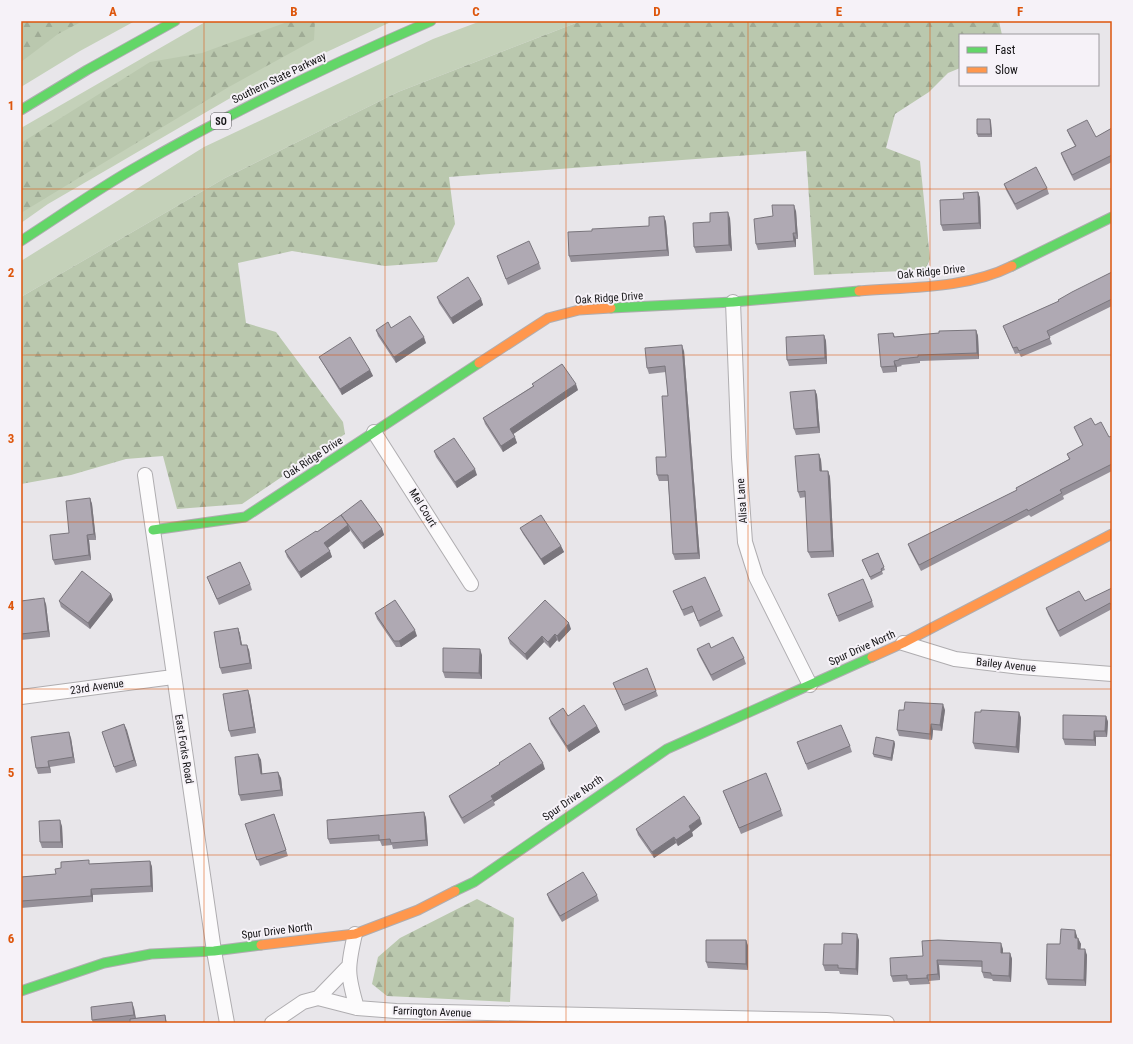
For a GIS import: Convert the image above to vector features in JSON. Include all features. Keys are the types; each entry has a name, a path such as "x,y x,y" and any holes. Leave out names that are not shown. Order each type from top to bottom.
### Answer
{"main road":[{"path":"21,110 87,70 175,21"},
{"name":"Southern State Parkway","path":"21,241 132,170 253,103 369,47 431,21"},
{"name":"Oak Ridge Drive","path":"153,530 245,517 548,318 579,310 733,302 958,283 998,273 1112,217"},
{"name":"Spur Drive North","path":"21,991 104,963 151,954 214,951 355,934 418,910 474,882 667,748 903,643 1112,534"}],"street":[{"name":"Alisa Lane","path":"733,302 739,457 745,542 756,577 810,685"},
{"name":"Mel Court","path":"374,432 471,584"},
{"name":"East Forks Road","path":"145,475 173,677 214,951 227,1023"},
{"name":"Bailey Avenue","path":"903,643 955,659 1020,667 1112,674"},
{"name":"23rd Avenue","path":"21,697 173,677"},
{"path":"355,934 348,967 349,981 358,1008"},
{"path":"272,1023 303,1002 318,998 348,967"},
{"name":"Farrington Avenue","path":"318,998 358,1008 396,1011 818,1020 887,1023"}],"green space":[{"path":"21,21 135,21 80,51 21,87"},
{"path":"21,21 83,21 58,34 21,62"},
{"path":"207,21 393,21 239,93 48,204 21,223 21,128"},
{"path":"290,21 315,21 314,40 227,88 21,213 21,143 150,62 202,53"},
{"path":"481,21 581,21 398,92 225,178 21,297 21,261 204,147 433,39"},
{"path":"581,21 999,21 1002,34 959,34 959,68 948,73 929,92 895,114 886,148 920,161 930,259 925,270 814,275 806,151 449,177 455,224 437,262 385,266 292,251 238,263 246,323 276,332 343,422 345,434 242,504 177,509 163,456 126,459 71,475 21,484 21,297 225,178 398,92"},
{"path":"477,899 514,918 510,1002 387,996 372,984 378,957 400,938"}],"building":[{"path":"977,119 990,119 991,134 977,134"},
{"path":"1087,120 1096,137 1112,128 1112,155 1072,175 1061,153 1076,146 1067,130"},
{"path":"1036,167 1047,188 1015,204 1004,184"},
{"path":"978,192 979,223 941,225 940,200 964,199 963,193"},
{"path":"772,205 794,205 796,233 793,233 794,241 756,244 754,219 773,216"},
{"path":"728,212 729,245 694,247 693,223 710,222 710,213"},
{"path":"664,216 667,250 569,256 568,232 592,231 592,229 649,226 649,217"},
{"path":"529,241 539,263 506,279 497,256"},
{"path":"1112,272 1112,299 1047,331 1050,338 1019,351 1017,347 1013,348 1003,326 1059,301 1058,300 1072,292"},
{"path":"468,277 481,299 451,318 437,297"},
{"path":"410,316 424,337 394,357 376,330 388,322 391,328"},
{"path":"976,330 977,353 918,355 918,357 894,361 895,366 881,367 878,334 893,333 894,337 939,333 939,331"},
{"path":"824,335 825,358 787,360 786,337"},
{"path":"350,337 370,370 340,389 319,357"},
{"path":"682,345 698,553 673,554 668,475 657,475 656,457 666,457 662,396 668,396 665,366 647,368 645,348"},
{"path":"562,364 576,384 510,429 515,437 501,446 483,418 534,386 532,384"},
{"path":"815,390 818,427 794,429 790,392"},
{"path":"1091,418 1095,425 1101,422 1109,437 1112,436 1112,464 1060,490 1062,493 1028,511 1027,509 919,565 908,544 1017,490 1016,488 1070,459 1067,454 1083,445 1074,427"},
{"path":"454,438 475,469 455,482 434,451"},
{"path":"819,454 820,471 828,471 832,551 808,552 805,491 798,492 795,456"},
{"path":"90,498 94,534 87,535 89,555 53,560 50,535 69,533 66,501"},
{"path":"361,500 382,529 362,543 341,515"},
{"path":"341,515 348,525 324,543 330,551 299,572 285,551 316,531 317,532"},
{"path":"541,515 561,546 541,559 520,528"},
{"path":"878,553 884,567 881,569 882,571 870,577 862,560"},
{"path":"240,562 250,584 217,599 207,577"},
{"path":"82,571 111,594 88,623 59,601"},
{"path":"705,577 720,610 698,621 692,606 682,610 673,591"},
{"path":"863,579 872,601 837,616 828,594"},
{"path":"1112,588 1112,606 1110,603 1058,631 1046,608 1079,591 1085,601"},
{"path":"44,598 48,631 21,634 21,601"},
{"path":"395,600 415,630 399,641 394,641 375,613"},
{"path":"545,600 569,623 557,636 555,634 548,642 542,636 525,654 508,638"},
{"path":"238,628 241,645 247,645 250,663 220,668 214,632"},
{"path":"733,637 744,658 711,675 697,649 709,643 711,648"},
{"path":"443,648 480,649 479,673 443,672"},
{"path":"647,668 656,691 623,705 613,683"},
{"path":"248,690 254,727 229,731 223,694"},
{"path":"905,702 943,704 940,725 931,724 930,734 897,730 899,710 904,710"},
{"path":"584,705 597,726 567,746 549,718 563,708 568,716"},
{"path":"981,710 1019,712 1016,747 973,743 975,712 981,712"},
{"path":"1063,715 1106,716 1105,731 1094,731 1094,740 1063,739"},
{"path":"124,724 134,760 114,767 102,732"},
{"path":"841,725 850,746 806,764 797,742"},
{"path":"69,732 73,757 48,761 49,767 36,768 31,737"},
{"path":"876,737 894,741 891,758 873,754"},
{"path":"530,743 543,763 491,796 493,799 462,818 449,796"},
{"path":"258,754 261,774 278,772 281,790 239,795 235,757"},
{"path":"766,773 781,810 739,828 723,791"},
{"path":"684,796 700,818 689,826 691,830 676,840 674,837 652,852 636,829"},
{"path":"424,812 426,840 391,843 390,839 379,840 379,835 328,839 327,820"},
{"path":"274,814 286,850 257,860 245,824"},
{"path":"60,820 61,842 40,842 39,821"},
{"path":"89,860 89,864 150,861 151,886 91,889 91,896 21,901 21,877 56,874 55,869 61,868 61,862"},
{"path":"583,872 597,895 560,916 547,894"},
{"path":"1061,929 1075,930 1075,938 1078,938 1078,949 1085,949 1084,980 1046,979 1047,944 1060,944"},
{"path":"842,933 857,934 856,969 838,968 838,965 823,965 824,944 842,944"},
{"path":"706,940 746,940 746,964 706,962"},
{"path":"938,940 1001,943 1001,953 1010,953 1009,976 991,975 991,973 982,972 982,961 937,960 938,974 927,975 927,978 907,979 907,975 891,976 890,958 923,956 922,941"},
{"path":"132,1002 134,1015 92,1020 91,1007"},
{"path":"165,1015 166,1023 130,1023 130,1019"}],"traffic: fast":[{"path":"21,110 87,70 175,21"},
{"path":"21,241 119,177 206,128 317,72 431,21"},
{"path":"1012,266 1112,217"},
{"path":"611,308 733,302 859,291"},
{"path":"153,530 245,517 479,363"},
{"path":"455,891 474,882 667,749 872,657"},
{"path":"21,991 104,963 151,954 214,951 261,945"}],"traffic: slow":[{"path":"859,291 937,286 957,283 994,274 1012,266"},
{"path":"479,363 548,318 579,310 611,308"},
{"path":"872,657 903,643 1112,534"},
{"path":"261,945 355,934 418,910 455,891"}]}
